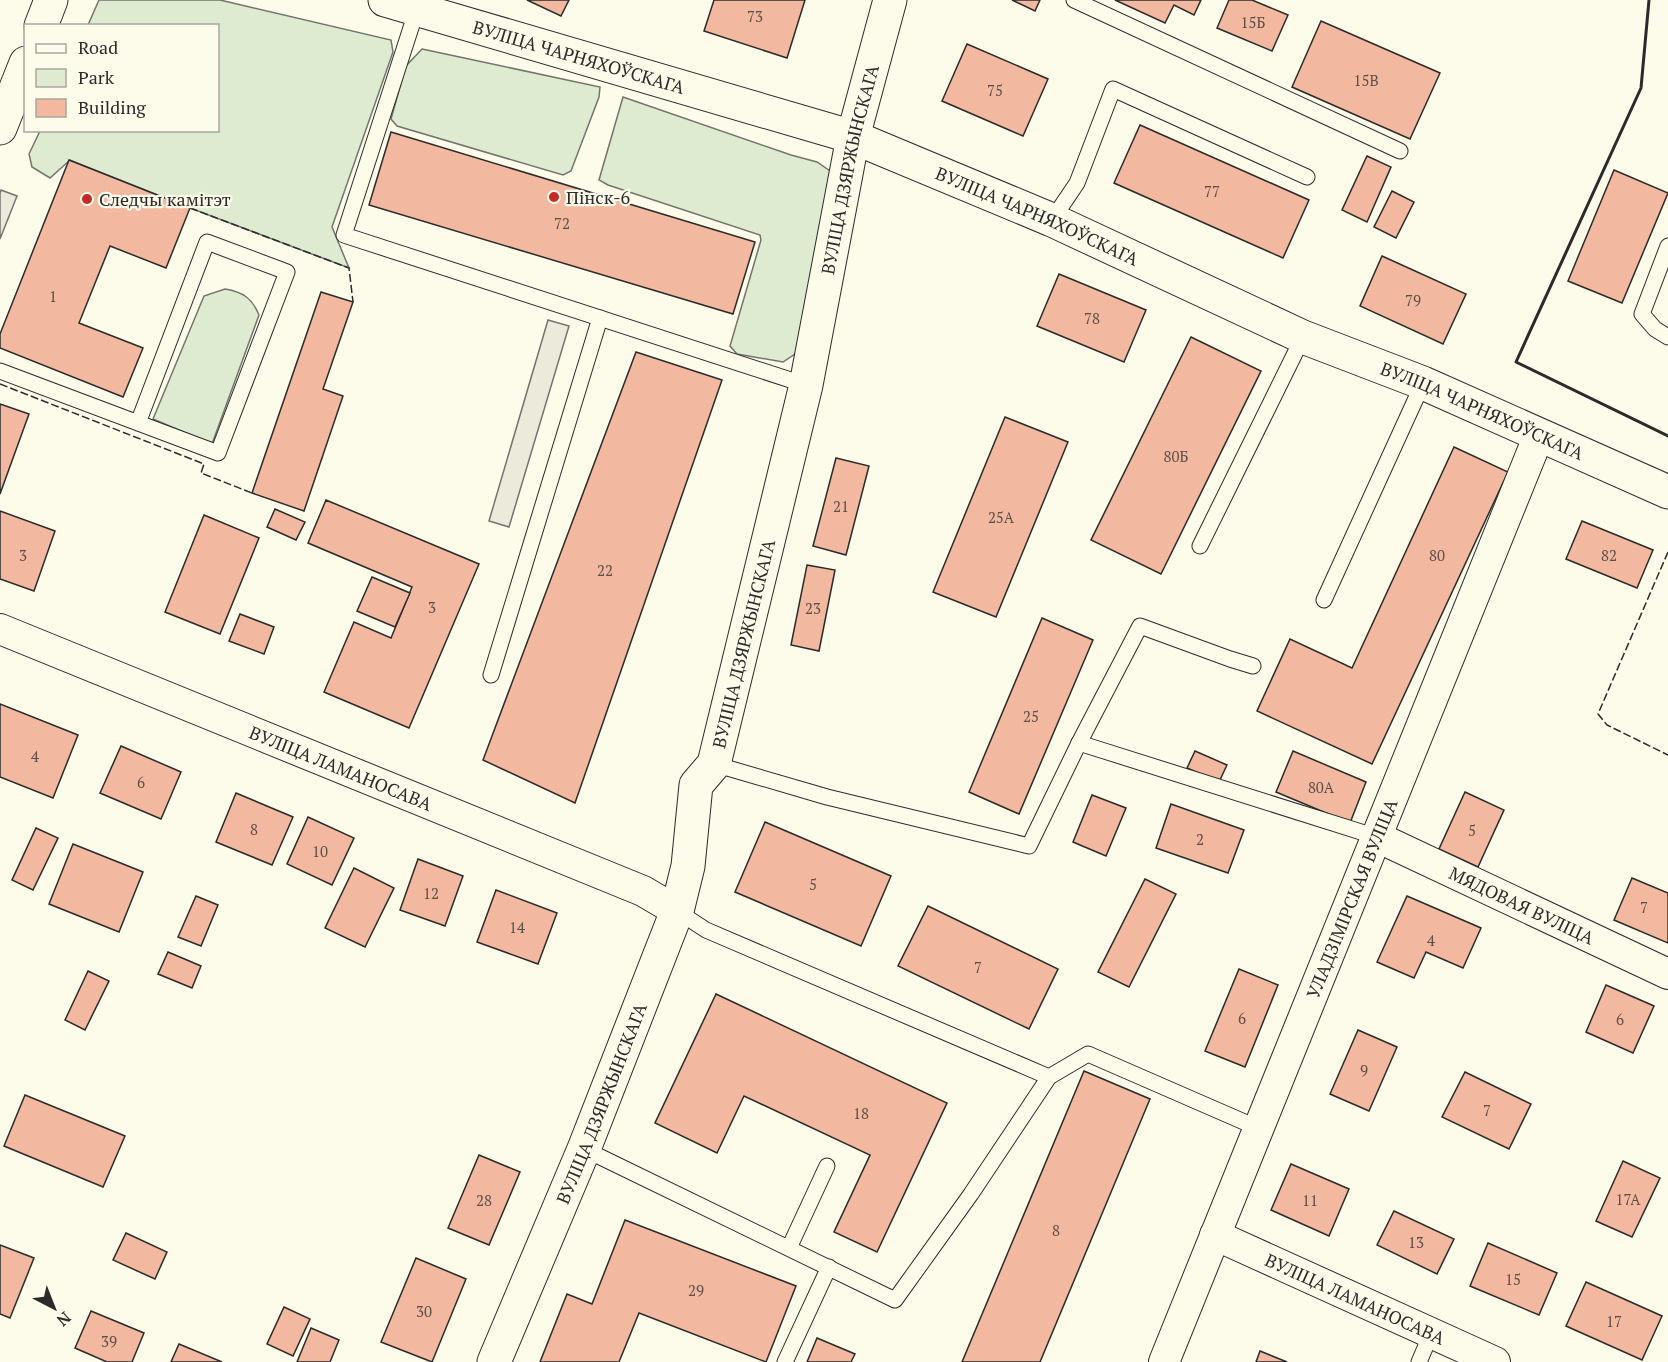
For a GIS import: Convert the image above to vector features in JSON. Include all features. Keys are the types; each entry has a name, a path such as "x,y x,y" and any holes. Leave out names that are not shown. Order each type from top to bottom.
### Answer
{"street":[{"path":"41,24 51,0"},
{"name":"ВУЛІЦА ЧАРНЯХОЎСКАГА","path":"385,0 853,138 1052,220 1303,337 1423,383 1668,492"},
{"name":"ВУЛІЦА ДЗЯРЖЫНСКАГА","path":"494,1362 584,1149 677,911 688,866 696,784 714,764 806,385 853,138 890,0"},
{"path":"0,128 24,68"},
{"name":"УЛАДЗІМІРСКАЯ ВУЛІЦА","path":"1164,1362 1539,435"},
{"name":"ВУЛІЦА ЛАМАНОСАВА","path":"0,629 643,891 677,911"},
{"name":"МЯДОВАЯ ВУЛІЦА","path":"1377,837 1668,974"},
{"name":"ВУЛІЦА ЛАМАНОСАВА","path":"1215,1235 1495,1362"}],"lane":[{"path":"1074,0 1400,151"},
{"path":"417,9 344,235 806,385"},
{"path":"1052,220 1077,183 1113,89 1307,177"},
{"path":"0,371 138,423 218,453 287,272 207,242 138,423"},
{"path":"1668,246 1642,314 1655,329 1668,337"},
{"path":"491,675 600,318"},
{"path":"1200,546 1303,337"},
{"path":"1324,600 1423,383"},
{"path":"714,764 827,797 1029,846 1078,743 1140,626 1253,666"},
{"path":"1078,743 1377,837"},
{"path":"677,911 706,930 1049,1077"},
{"path":"584,1149 895,1300 971,1194 1049,1077 1089,1054 1258,1128"},
{"path":"789,1248 827,1166"},
{"path":"785,1362 829,1268"},
{"path":"1419,1362 1431,1334"}],"green space":[{"path":"99,0 220,0 391,40 393,52 332,227 349,268 70,160 50,178 32,167 29,154 40,132 219,132 219,24 88,24"},
{"path":"422,49 600,87 599,97 571,171 563,175 397,126 391,119 406,66"},
{"path":"623,97 817,162 833,173 798,352 783,362 737,354 730,346 761,240 760,235 608,185 599,180"},
{"path":"225,289 246,297 259,315 212,444 153,419 204,296"}],"shaded area":[{"path":"1,190 17,196 0,239 0,193"},
{"path":"548,320 569,326 509,527 489,521"}],"building":[{"path":"527,0 569,0 561,16"},
{"path":"714,0 805,0 787,58 704,31"},
{"path":"1012,0 1040,0 1035,11"},
{"path":"1115,0 1201,0 1194,15 1174,5 1165,23"},
{"path":"1229,0 1252,0 1288,15 1272,51 1217,28"},
{"path":"1321,21 1440,73 1410,139 1292,87"},
{"path":"967,44 1048,79 1023,136 942,101"},
{"path":"1140,125 1309,200 1283,258 1114,183"},
{"path":"391,132 755,242 733,314 369,205"},
{"path":"1367,156 1391,167 1367,222 1342,210"},
{"path":"69,160 190,208 166,268 110,246 79,323 143,348 123,397 0,348 0,334"},
{"path":"1614,170 1668,193 1622,303 1568,281"},
{"path":"1392,191 1414,202 1396,238 1374,227"},
{"path":"1382,256 1466,294 1443,344 1360,306"},
{"path":"1059,274 1146,310 1124,362 1037,326"},
{"path":"321,292 353,302 323,389 343,396 304,511 252,493"},
{"path":"1191,337 1261,371 1161,574 1091,540"},
{"path":"636,352 722,380 575,803 483,760"},
{"path":"0,404 29,414 0,494"},
{"path":"1005,417 1068,442 996,617 933,592"},
{"path":"1454,447 1508,472 1372,764 1257,711 1290,639 1352,668"},
{"path":"836,458 869,466 846,555 813,546"},
{"path":"326,500 479,564 409,728 324,692 354,622 391,638 412,587 308,543"},
{"path":"275,509 305,522 296,540 267,527"},
{"path":"0,511 55,531 34,591 0,579"},
{"path":"204,515 259,538 220,634 165,612"},
{"path":"1582,521 1653,550 1637,588 1566,559"},
{"path":"807,565 835,570 819,651 791,645"},
{"path":"372,577 410,593 395,627 357,611"},
{"path":"240,614 274,627 264,654 229,641"},
{"path":"1042,618 1093,640 1019,814 969,792"},
{"path":"0,704 78,735 53,798 0,777"},
{"path":"121,746 181,772 161,819 100,793"},
{"path":"1195,751 1227,765 1219,782 1187,768"},
{"path":"1293,751 1366,782 1350,823 1276,792"},
{"path":"1465,792 1504,810 1478,867 1439,849"},
{"path":"236,793 293,817 272,865 216,842"},
{"path":"1092,795 1126,808 1106,856 1073,842"},
{"path":"1171,804 1244,830 1228,873 1156,848"},
{"path":"308,817 354,838 332,885 287,864"},
{"path":"765,822 891,876 861,946 735,892"},
{"path":"36,828 58,838 33,890 12,880"},
{"path":"73,844 143,872 119,932 49,904"},
{"path":"418,859 463,876 445,926 400,910"},
{"path":"354,868 394,888 365,947 325,928"},
{"path":"1632,878 1668,893 1668,943 1614,920"},
{"path":"1145,879 1176,894 1129,987 1098,972"},
{"path":"496,890 557,913 538,964 477,942"},
{"path":"196,896 218,905 201,946 178,937"},
{"path":"1407,896 1481,928 1463,968 1426,952 1414,978 1377,962"},
{"path":"928,906 1058,969 1029,1029 898,966"},
{"path":"168,952 201,966 192,988 158,974"},
{"path":"1239,969 1278,985 1245,1067 1205,1051"},
{"path":"88,971 109,981 85,1030 65,1020"},
{"path":"1606,985 1654,1006 1633,1053 1586,1032"},
{"path":"716,994 947,1103 877,1252 834,1232 870,1155 744,1096 717,1153 655,1123"},
{"path":"1358,1030 1397,1047 1369,1111 1330,1094"},
{"path":"1084,1071 1150,1099 1040,1362 962,1362"},
{"path":"1465,1072 1531,1104 1509,1149 1442,1117"},
{"path":"25,1095 125,1136 103,1187 4,1146"},
{"path":"479,1155 520,1172 489,1245 448,1228"},
{"path":"1623,1161 1660,1178 1632,1237 1596,1221"},
{"path":"1291,1164 1349,1189 1329,1236 1271,1210"},
{"path":"1394,1211 1454,1239 1437,1274 1377,1245"},
{"path":"625,1220 796,1286 766,1362 639,1313 619,1362 540,1362 567,1294 592,1304"},
{"path":"126,1233 167,1252 155,1279 113,1260"},
{"path":"1488,1243 1557,1273 1539,1315 1470,1286"},
{"path":"0,1245 34,1258 10,1318 0,1314"},
{"path":"416,1258 466,1279 432,1362 381,1342"},
{"path":"1586,1282 1662,1316 1642,1360 1566,1326"},
{"path":"284,1307 310,1319 293,1356 267,1344"},
{"path":"91,1311 144,1333 132,1362 107,1362 75,1348"},
{"path":"311,1328 339,1340 330,1362 297,1362"},
{"path":"817,1338 855,1354 851,1362 807,1362"},
{"path":"179,1344 222,1362 171,1362"},
{"path":"1260,1351 1287,1362 1256,1362"}],"fence":[{"path":"190,208 349,268 353,302"},
{"path":"0,384 204,464 201,473 252,493"},
{"path":"1668,552 1598,714 1607,725 1668,755"}],"wall":[{"path":"1649,0 1641,88 1516,362 1668,436"}],"place":[{"name":"Пінск-6","path":"554,197"},
{"name":"Следчы камітэт","path":"87,199"}]}
